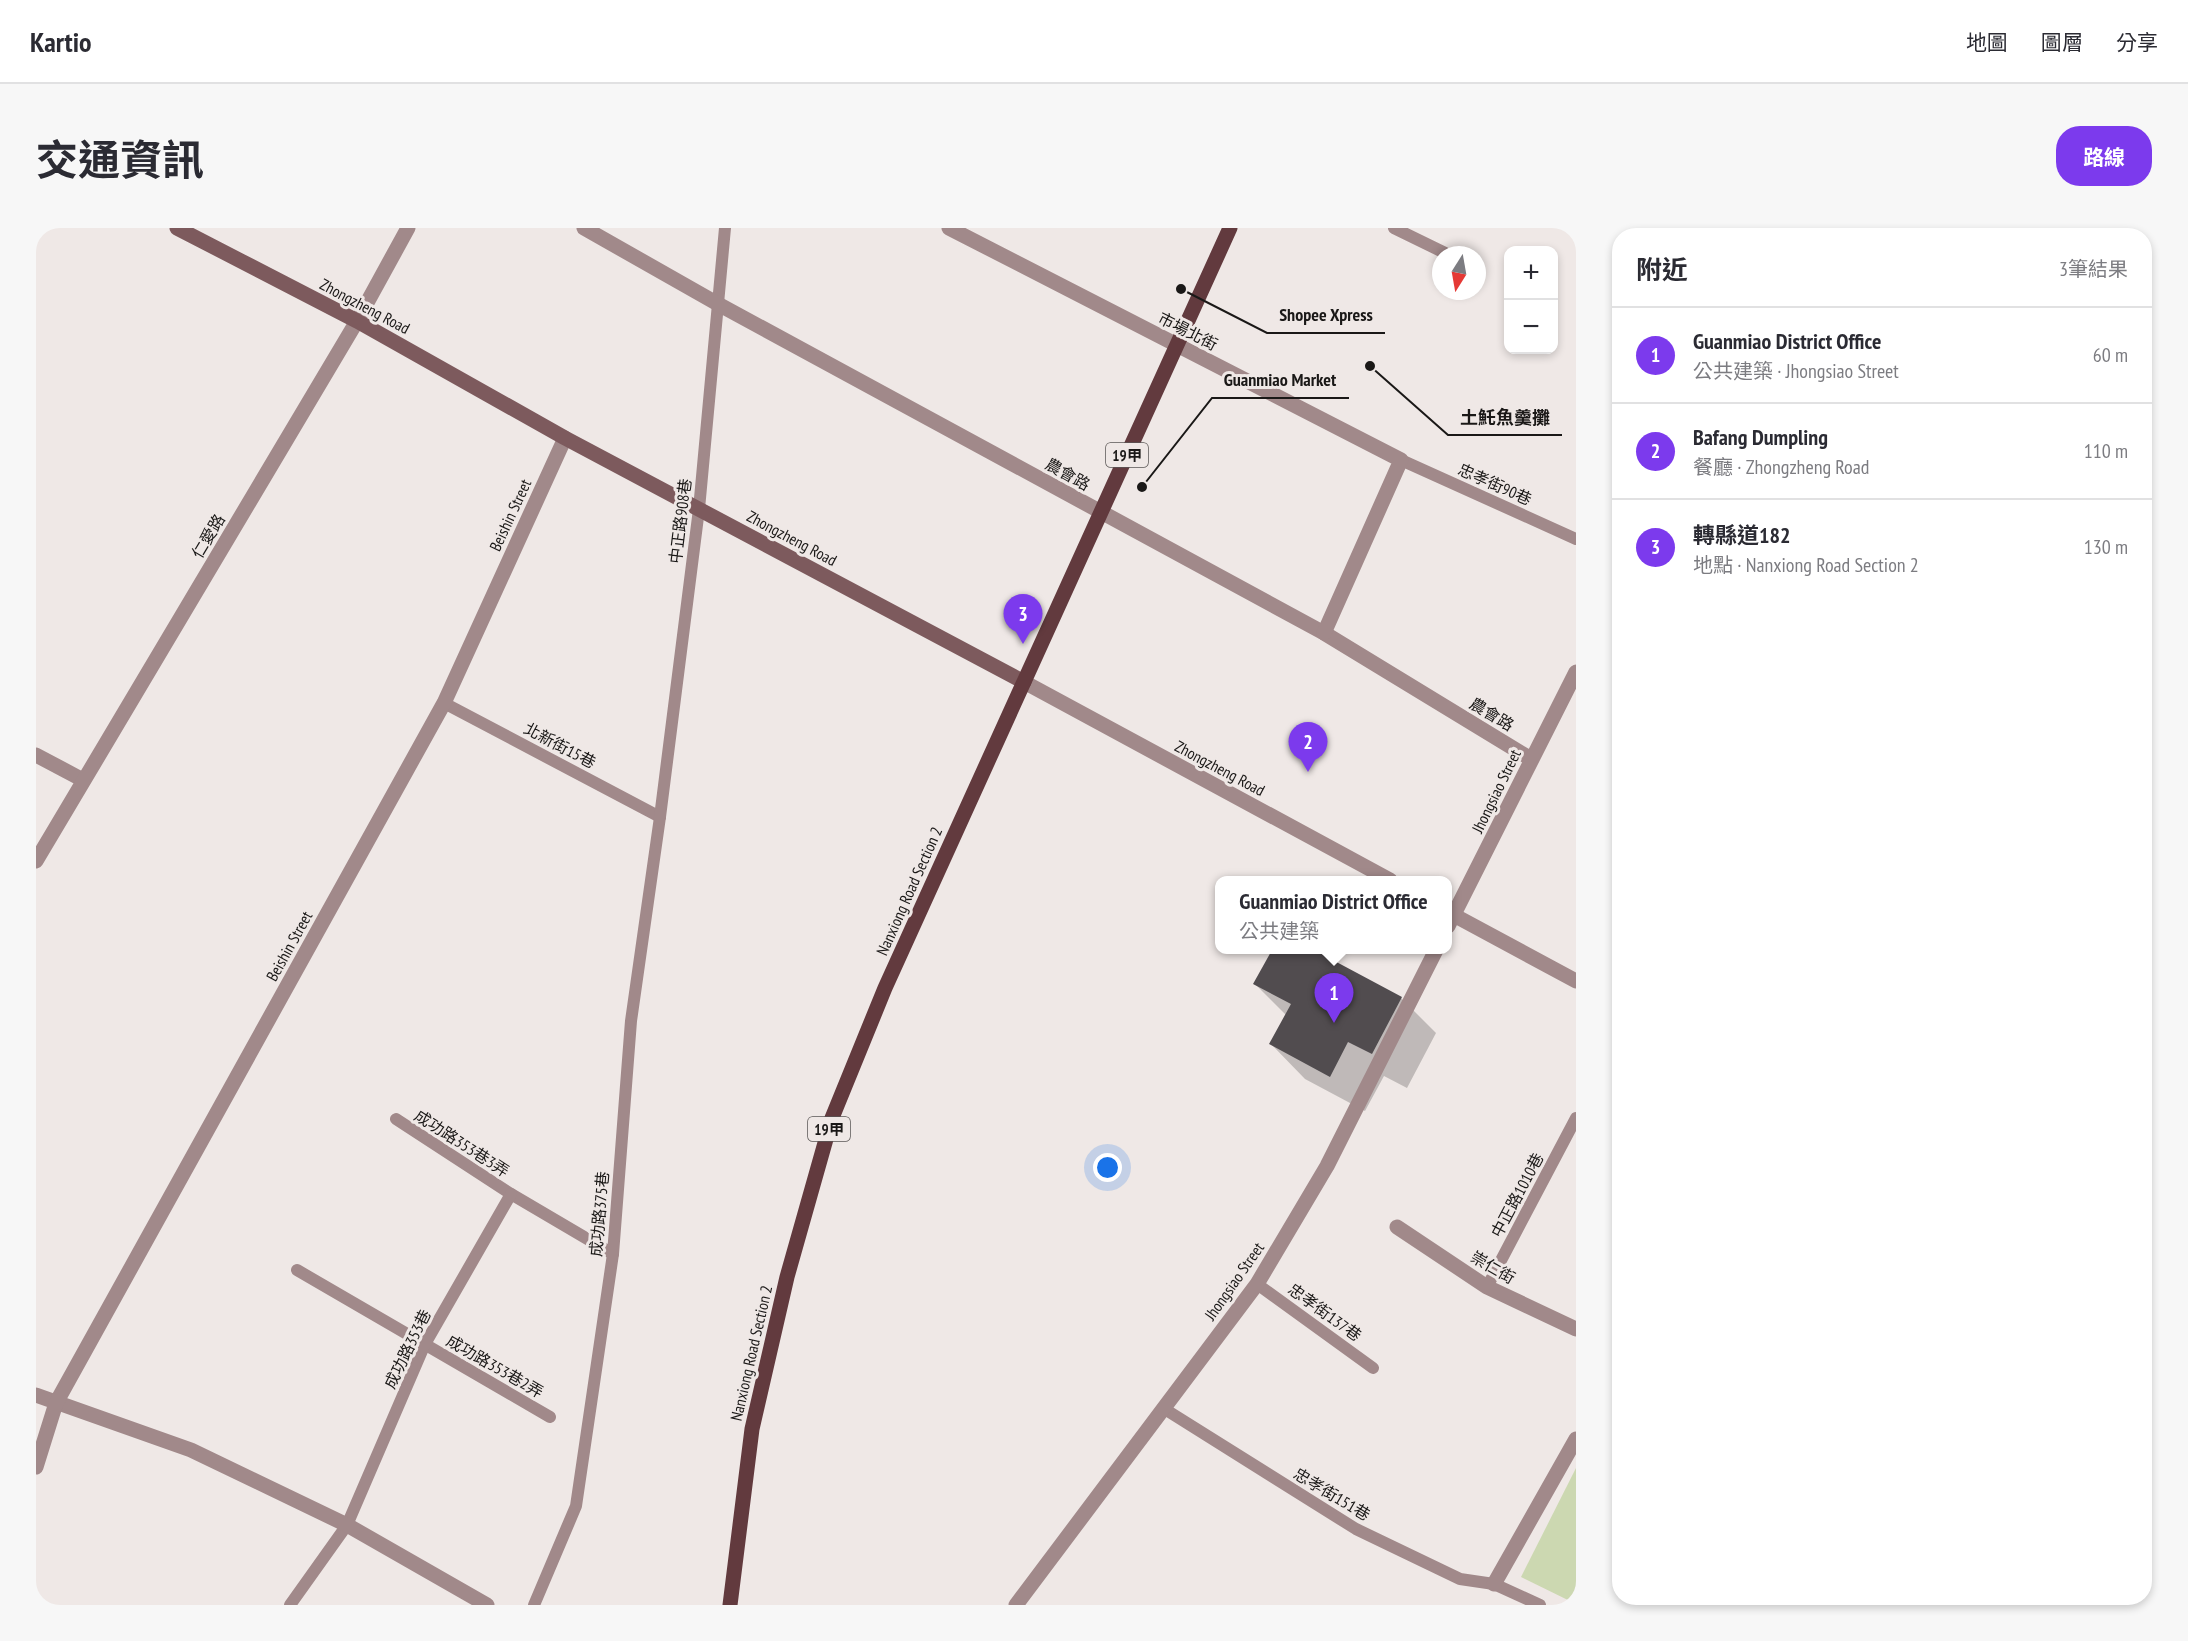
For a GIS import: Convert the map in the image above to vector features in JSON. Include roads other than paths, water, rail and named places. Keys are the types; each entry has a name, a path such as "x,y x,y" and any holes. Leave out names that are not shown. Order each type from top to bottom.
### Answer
{"main road":[{"name":"Zhongzheng Road","path":"177,228 357,321 565,438 1024,682"},
{"name":"Nanxiong Road Section 2","path":"730,1605 752,1429 787,1277 832,1118 885,988 1230,228"}],"street":[{"name":"仁愛路","path":"36,861 357,321 408,228"},
{"name":"農會路","path":"584,228 718,304 1323,633 1531,759"},
{"name":"市場北街","path":"949,228 1401,460"},
{"name":"Beishin Street","path":"36,1467 57,1403 444,703 565,438"},
{"path":"1323,633 1401,460"},
{"name":"Jhongsiao Street","path":"1452,914 1576,672"},
{"name":"Zhongzheng Road","path":"1024,682 1383,876"},
{"path":"36,755 83,780"},
{"path":"1452,919 1576,981"},
{"name":"Jhongsiao Street","path":"1016,1605 1257,1284 1327,1166 1434,954"},
{"name":"崇仁街","path":"1397,1227 1487,1287 1576,1329"},
{"path":"36,1395 191,1450 347,1525 487,1605"},
{"path":"1494,1584 1576,1439"}],"lane":[{"name":"中正路908巷","path":"660,817 699,509 725,228"},
{"path":"1394,228 1432,247"},
{"name":"忠孝街90巷","path":"1401,460 1576,539"},
{"name":"北新街15巷","path":"444,703 660,817"},
{"name":"成功路375巷","path":"534,1605 576,1506 613,1254 631,1021 660,817"},
{"name":"中正路1010巷","path":"1487,1287 1576,1118"},
{"name":"成功路353巷3弄","path":"396,1119 511,1194 613,1254"},
{"name":"成功路353巷","path":"290,1605 347,1525 425,1344 511,1194"},
{"name":"成功路353巷2弄","path":"297,1270 550,1417"},
{"name":"忠孝街137巷","path":"1257,1284 1373,1368"},
{"name":"忠孝街151巷","path":"1163,1408 1356,1529 1460,1579 1494,1584 1540,1605"}],"place":[{"name":"Shopee Xpress","path":"1181,289"},
{"name":"土魠魚羹攤","path":"1370,366"},
{"name":"Guanmiao Market","path":"1142,487"},
{"name":"轉縣道182","path":"1023,644"},
{"name":"Bafang Dumpling","path":"1308,772"},
{"name":"Guanmiao District Office","path":"1334,1023"}]}
